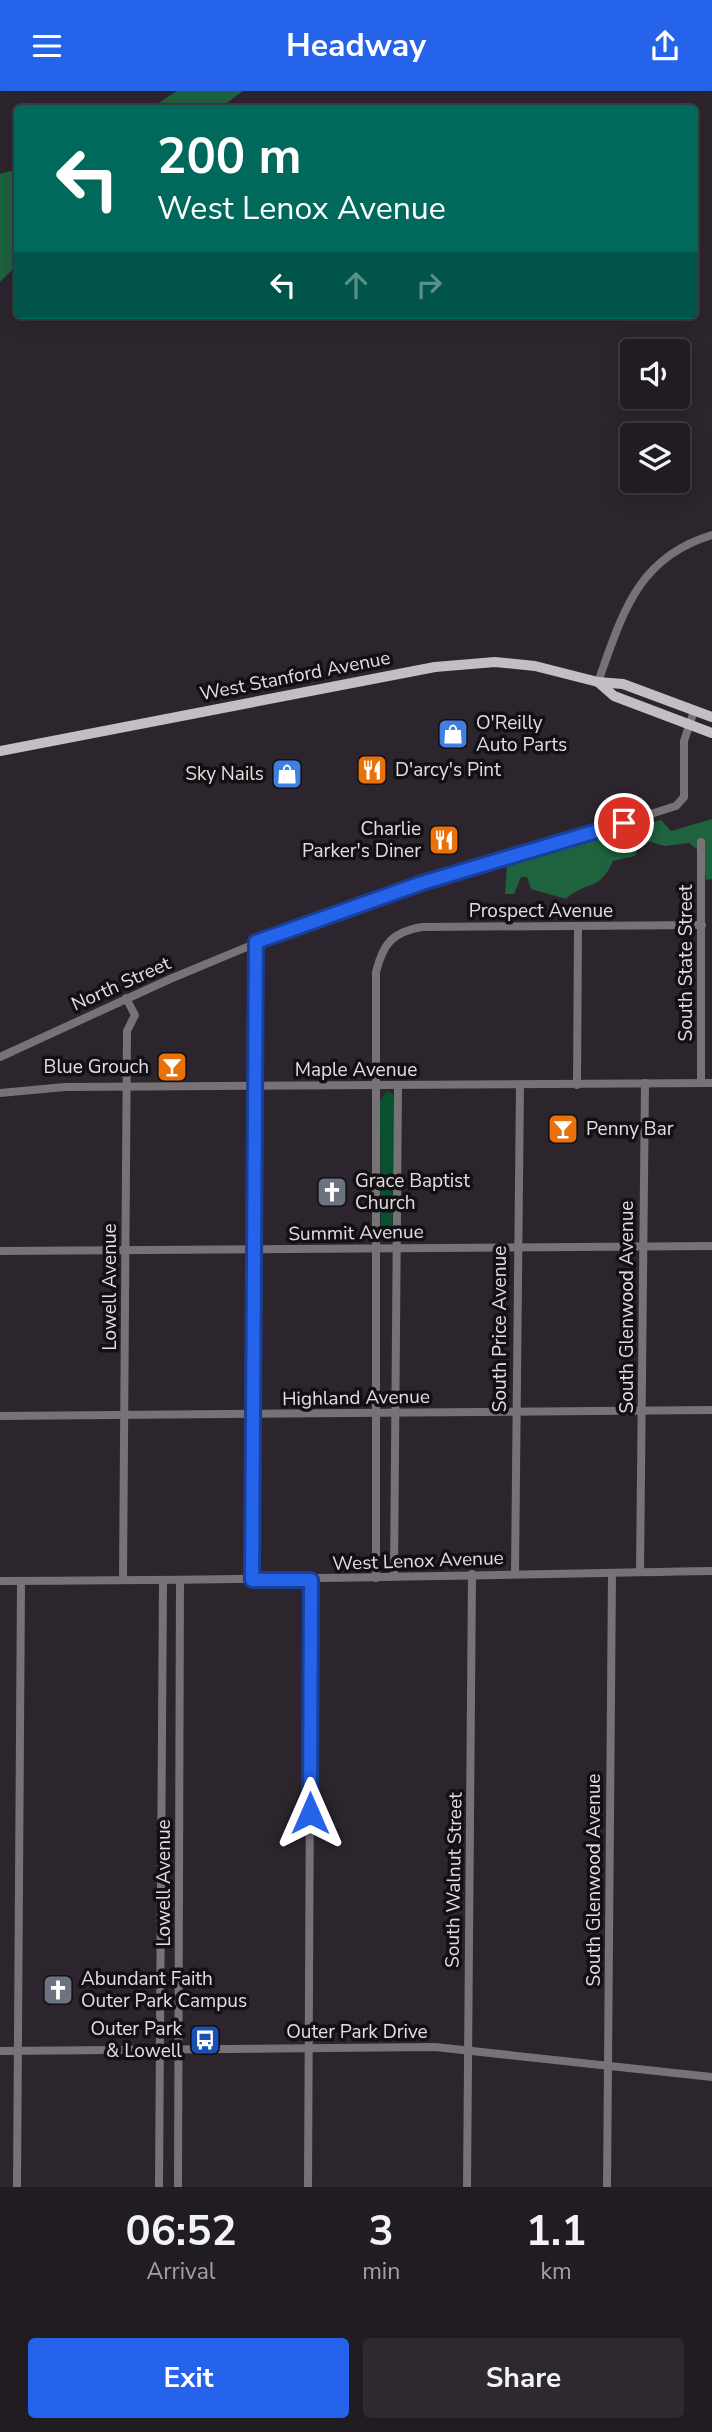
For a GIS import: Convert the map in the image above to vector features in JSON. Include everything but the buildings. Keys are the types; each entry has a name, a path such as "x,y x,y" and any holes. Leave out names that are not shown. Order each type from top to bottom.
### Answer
{"main road":[{"name":"West Stanford Avenue","path":"0,751 448,664 523,664 623,684 712,717"},
{"name":"West Stanford Avenue","path":"598,681 614,696 712,733"}],"street":[{"path":"598,681 630,600 642,580 669,554 712,535"},
{"name":"North Street","path":"0,1057 126,998 256,942 422,883 676,806 684,797 683,750 694,711"},
{"name":"South State Street","path":"701,842 701,1083"},
{"name":"Prospect Avenue","path":"377,1086 376,972 386,945 397,933 422,927 702,925"},
{"path":"577,1084 578,926"},
{"path":"252,1580 256,942"},
{"name":"Lowell Avenue","path":"123,1580 127,1031 135,1015 126,998"},
{"name":"South Glenwood Avenue","path":"640,1572 645,1083"},
{"name":"Maple Avenue","path":"0,1093 29,1089 127,1086 712,1083"},
{"name":"South Price Avenue","path":"515,1573 520,1085"},
{"path":"376,1578 377,1086"},
{"path":"394,1577 398,1086"},
{"name":"Summit Avenue","path":"0,1251 712,1246"},
{"name":"Highland Avenue","path":"0,1416 712,1410"},
{"name":"West Lenox Avenue","path":"0,1581 252,1580 311,1584 472,1574 712,1571"},
{"name":"South Glenwood Avenue","path":"607,2187 612,1573"},
{"name":"South Walnut Street","path":"467,2187 472,1574"},
{"name":"Lowell Avenue","path":"159,2187 163,1580"},
{"name":"Lowell Avenue","path":"178,2187 180,1580"},
{"path":"17,2187 21,1581"},
{"path":"308,2187 311,1584"},
{"path":"162,1819 180,1819"},
{"name":"Outer Park Drive","path":"0,2051 468,2048 712,2077"}],"green space":[{"path":"177,91 243,91 224,105 156,105"},
{"path":"14,170 14,268 0,282 0,174"},
{"path":"712,819 712,879 706,880 703,854 689,843 665,846 647,841 639,843 635,856 613,861 603,878 566,899 531,889 527,877 521,877 514,894 505,894 507,864 661,820 671,831"},
{"path":"387,1091 393,1094 394,1103 392,1238 387,1243 381,1239 380,1101"}],"place":[{"name":"O'Reilly Auto Parts","path":"453,734"},
{"name":"D'arcy's Pint","path":"372,770"},
{"name":"Sky Nails","path":"287,774"},
{"name":"Charlie Parker's Diner","path":"444,840"},
{"name":"Blue Grouch","path":"172,1067"},
{"name":"Penny Bar","path":"563,1129"},
{"name":"Grace Baptist Church","path":"332,1192"},
{"name":"Abundant Faith Outer Park Campus","path":"58,1990"},
{"name":"Outer Park & Lowell","path":"205,2040"}],"route":[{"path":"310,1813 311,1580 252,1580 256,942 422,883 624,823"}]}
